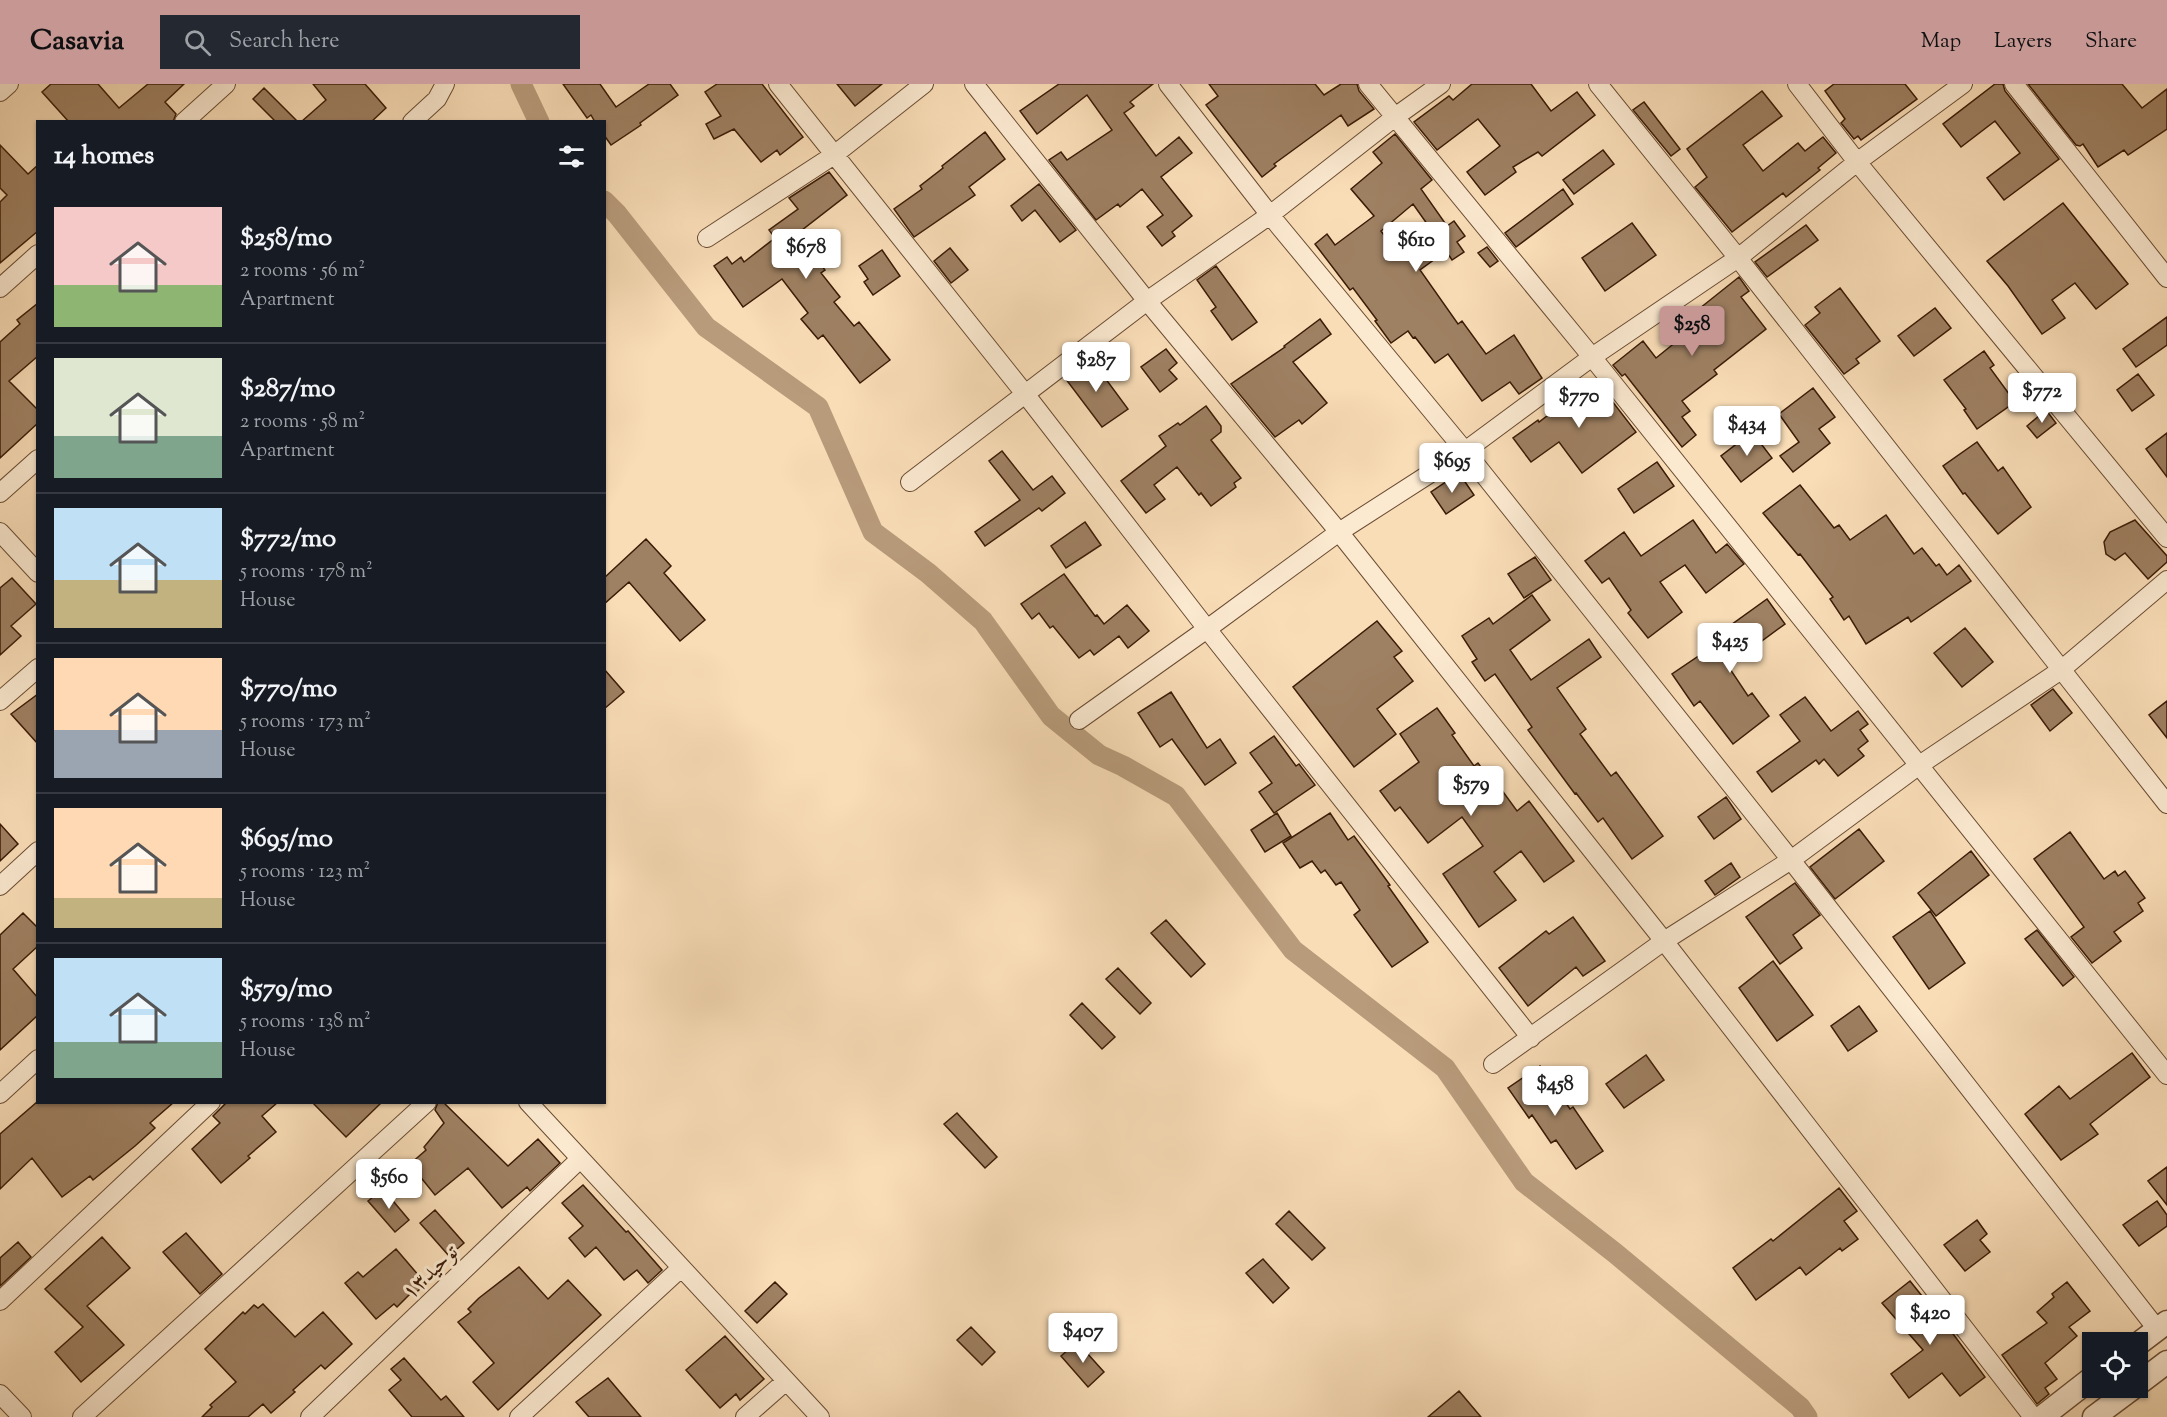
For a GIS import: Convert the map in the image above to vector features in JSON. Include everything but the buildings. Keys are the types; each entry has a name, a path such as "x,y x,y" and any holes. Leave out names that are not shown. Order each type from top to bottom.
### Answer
{"street":[{"path":"0,92 9,84"},
{"path":"186,120 226,84"},
{"path":"414,120 437,99 445,84"},
{"path":"777,84 1026,394 1207,629 1531,1038"},
{"path":"707,238 834,154 924,84"},
{"path":"974,84 1147,301 1339,532 1664,941 2033,1417"},
{"path":"1168,84 1270,215 1465,451 2162,1325 2148,1336"},
{"path":"1368,84 1592,357 2167,1075"},
{"path":"910,482 1147,301 1270,215 1441,84"},
{"path":"1599,84 2167,804"},
{"path":"1797,84 1857,162 2167,538"},
{"path":"1079,720 1339,532 1465,451 1592,357 1738,258 1857,162 1963,84"},
{"path":"2014,84 2167,278"},
{"path":"0,288 36,256"},
{"path":"0,493 36,461"},
{"path":"0,532 36,571"},
{"path":"1493,1064 1664,941 1791,860 1918,766 2061,670 2167,580"},
{"path":"0,701 36,670"},
{"path":"0,886 36,853"},
{"path":"0,1094 36,1061"},
{"path":"0,1301 209,1104"},
{"path":"82,1417 425,1104"},
{"path":"530,1104 820,1417"},
{"name":"توحید۱۳","path":"310,1417 580,1160"},
{"path":"519,1417 681,1268"},
{"path":"2148,1376 2167,1362"},
{"path":"745,1417 786,1380"},
{"path":"2042,1417 2082,1386"},
{"path":"0,1394 22,1417"},
{"path":"2094,1417 2120,1398"}],"waterway":[{"path":"521,84 538,120"},
{"path":"606,203 706,327 818,407 873,532 928,573 983,621 1051,716 1099,755 1176,796 1293,950 1445,1068 1524,1182 1615,1253 1800,1407 1807,1417"}]}
